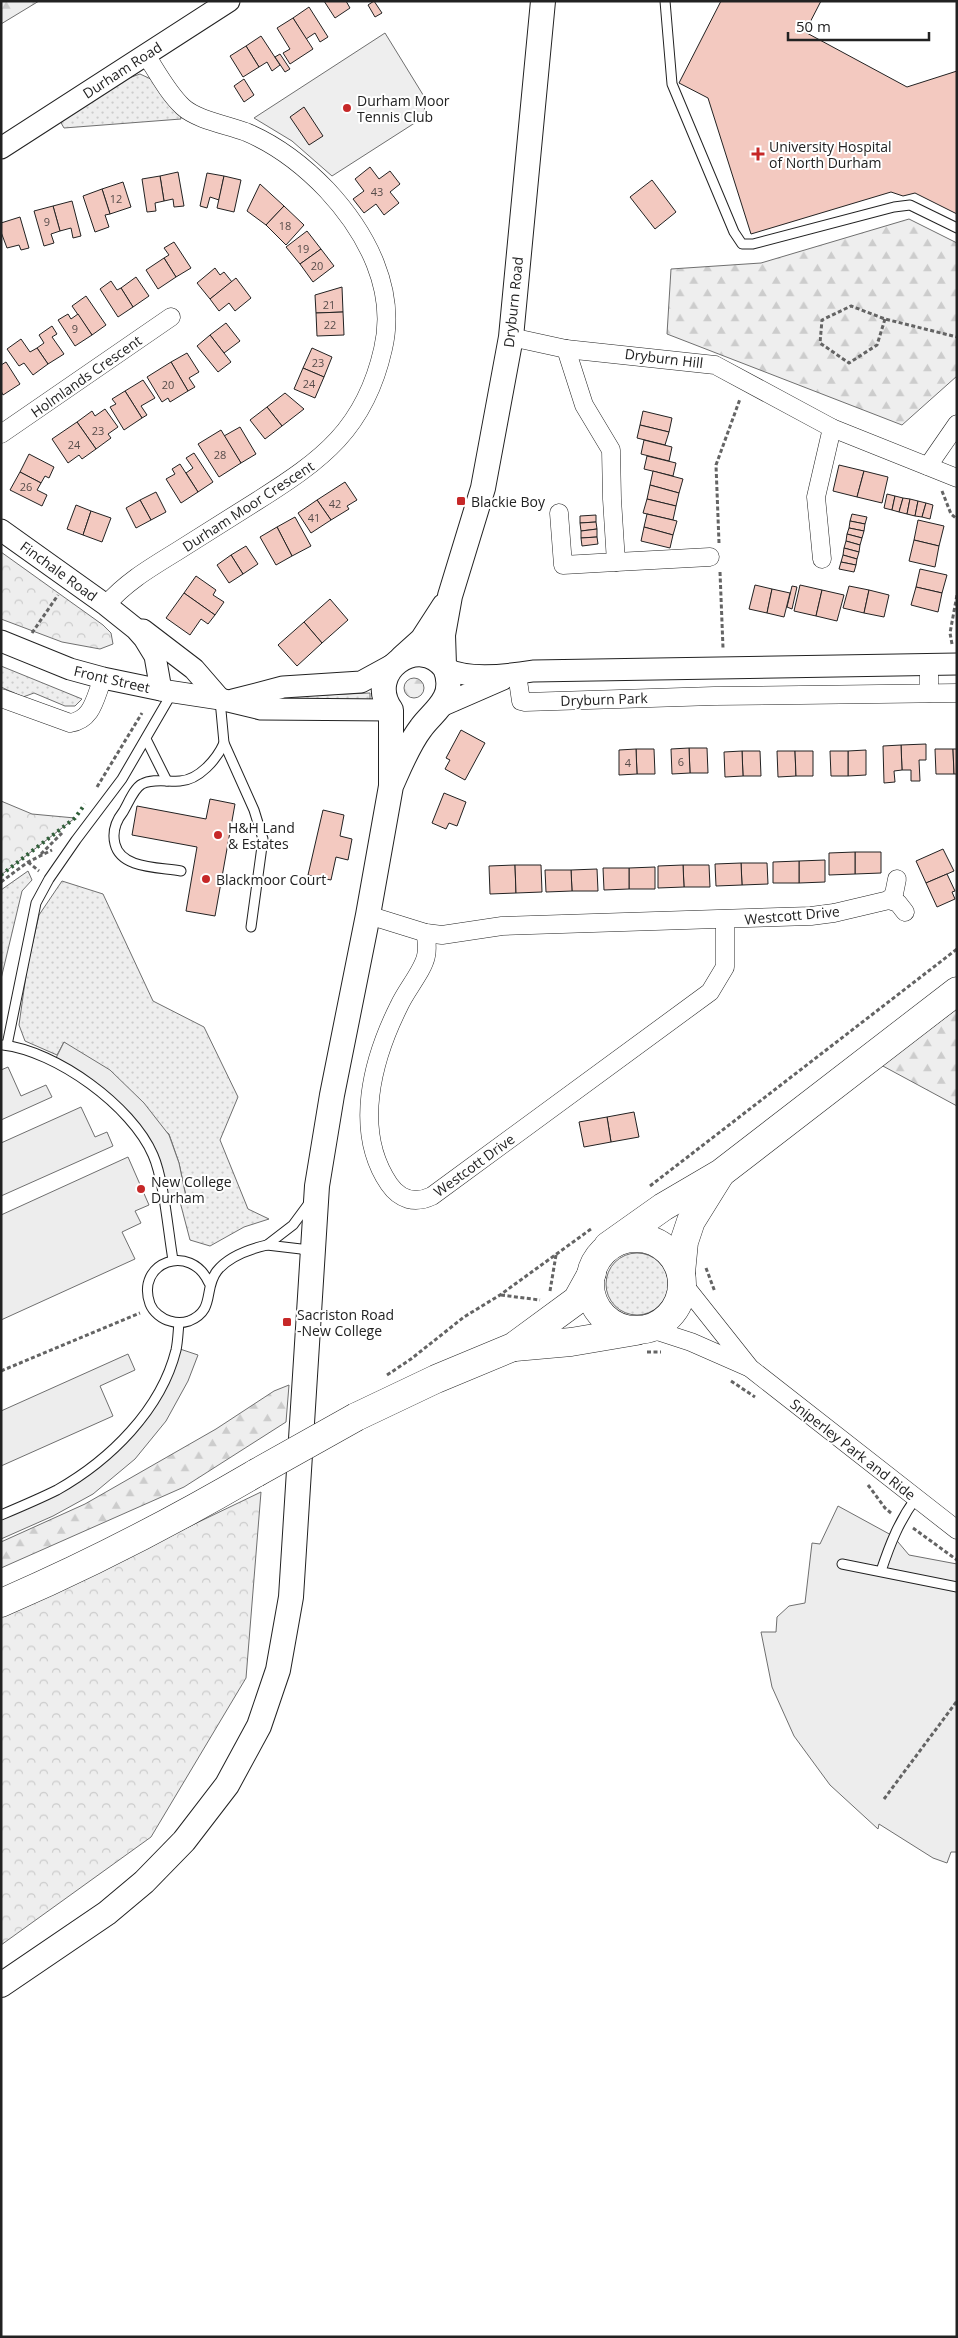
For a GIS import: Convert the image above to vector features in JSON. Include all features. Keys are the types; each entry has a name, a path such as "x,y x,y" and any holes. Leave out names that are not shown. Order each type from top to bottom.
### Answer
{"highway":[{"path":"602,1236 663,1207 721,1173 957,991"},
{"path":"513,1347 642,1337 660,1324 673,1312 680,1299 684,1242 691,1221 721,1173"},
{"path":"1,1603 103,1556 215,1497 356,1417 436,1379 513,1347 577,1300 598,1258 602,1236"},
{"path":"602,1236 642,1239 661,1246 672,1255 681,1277"},
{"path":"592,1273 590,1284 597,1308 606,1319 642,1337"}],"main road":[{"name":"Dryburn Road","path":"445,667 443,635 450,596 483,488 511,337 543,1"},
{"name":"Dryburn Road","path":"398,661 422,640 450,596"},
{"path":"1,1985 107,1913 151,1875 184,1841 227,1785 259,1726 278,1670 291,1598 316,1193 332,1095 368,915 391,786 391,710 386,700 384,682 398,661 420,655 432,658 445,667 448,688 438,709 410,744 391,786"},
{"path":"391,710 406,716 418,717 438,709"}],"street":[{"name":"Durham Road","path":"8,144 227,2"},
{"name":"Durham Moor Crescent","path":"111,609 132,579 293,479 325,454 341,438 365,403 377,374 387,336 386,296 372,256 346,213 328,191 305,168 270,145 248,133 187,110 175,98 146,55"},
{"name":"Holmlands Crescent","path":"1,434 170,318"},
{"name":"Dryburn Hill","path":"511,337 566,349 715,364 832,428 957,478"},
{"path":"566,349 584,405 611,450 616,562"},
{"path":"930,467 957,424"},
{"path":"822,559 816,496 832,428"},
{"path":"559,513 563,566 716,557"},
{"name":"Finchale Road","path":"1,530 136,629 150,646 167,691"},
{"name":"Finchale Road","path":"111,609 178,655 224,700"},
{"name":"Front Street","path":"1,641 70,669 103,678 224,700 261,709 391,710"},
{"name":"Front Street","path":"224,700 283,687 361,682 398,661"},
{"name":"Dryburn Park","path":"445,667 460,674 514,674 533,671 929,666 956,664"},
{"path":"929,666 929,693"},
{"path":"714,696 719,669"},
{"name":"Dryburn Park","path":"514,674 519,697 521,701 525,702 714,696 957,692"},
{"name":"Dryburn Park","path":"438,709 514,674"},
{"path":"1,698 70,723 80,721 88,715 103,678"},
{"path":"897,879 894,894 889,900 898,903 905,912"},
{"name":"Westcott Drive","path":"368,915 426,933 442,935 502,926 811,916 889,900"},
{"name":"Westcott Drive","path":"426,933 427,954 385,1035 372,1086 369,1109 370,1133 377,1164 392,1188 401,1197 418,1201 432,1196 710,992 725,967 725,920"},
{"path":"681,1277 750,1368"},
{"path":"642,1337 691,1342 750,1368"},
{"name":"Sniperley Park and Ride","path":"750,1368 957,1530"}],"lane":[{"path":"665,1 672,84 734,232 742,244 753,244 894,207 910,205 957,228"},
{"path":"167,691 146,739 122,779 60,863 36,903 4,1045 31,1052 60,1066 100,1092 136,1126 154,1157 173,1260"},
{"path":"224,700 224,743 254,810 262,839 251,927"},
{"path":"146,739 167,781"},
{"path":"181,871 130,862 122,858 117,852 114,838 117,821 140,785 150,781 190,780 213,760 224,743"},
{"path":"267,1245 293,1225 316,1193"},
{"path":"209,1283 218,1270 229,1261 252,1248 267,1245 301,1249 312,1253"},
{"path":"173,1260 187,1261 196,1265 205,1274 209,1283 210,1295 202,1312 195,1318 179,1323 169,1321 158,1315 152,1308 148,1297 150,1279 155,1270 173,1260"},
{"path":"1,1515 64,1486 102,1459 122,1441 137,1424 160,1390 177,1348 179,1323"},
{"path":"881,1571 901,1520 916,1498"},
{"path":"842,1564 957,1587"}],"path":[{"path":"885,318 877,345 849,363 820,343 822,320 851,306 885,318 957,338"},
{"path":"719,669 716,465 742,393"},
{"path":"930,467 951,514 957,519"},
{"path":"31,634 70,579"},
{"path":"956,664 950,633 957,596"},
{"path":"93,793 140,717 167,691"},
{"path":"1,882 41,854 66,830"},
{"path":"643,1191 957,949"},
{"path":"386,1376 464,1317 500,1295 556,1255 602,1236"},
{"path":"500,1295 549,1301 556,1255"},
{"path":"704,1260 708,1278 718,1297"},
{"path":"1,1371 152,1308"},
{"path":"642,1337 670,1353"},
{"path":"728,1380 759,1400"},
{"path":"862,1481 870,1487 885,1508 957,1560"},
{"path":"884,1799 957,1701"}],"green space":[{"path":"1,1 39,1 1,24"},
{"name":"Durham Moor Tennis Club","path":"385,33 425,98 424,117 332,176 292,141 254,118"},
{"path":"140,74 153,80 180,114 181,119 64,128 60,121 126,79"},
{"path":"909,219 957,243 957,376 902,425 667,334 671,269 761,263"},
{"path":"1,552 103,625 111,633 113,644 100,649 62,642 1,619"},
{"path":"1,666 82,699 75,706 65,706 34,693 23,697 1,687"},
{"path":"414,678 421,681 424,688 421,695 414,698 407,695 404,688 407,681"},
{"path":"370,693 370,700 275,704 275,697"},
{"path":"1,801 32,814 75,818 1,875"},
{"path":"28,871 32,880 22,891 1,979 1,890"},
{"path":"62,881 103,894 153,1001 204,1027 238,1097 220,1140 248,1209 269,1219 244,1227 210,1246 190,1240 179,1198 186,1196 179,1163 169,1134 64,1042 57,1055 25,1041 19,1025 27,968 39,915"},
{"path":"957,1009 957,1106 881,1065"},
{"path":"631,1253 643,1253 659,1262 666,1272 668,1284 666,1296 659,1306 643,1315 631,1315 620,1310 611,1301 606,1290 606,1278 611,1267 620,1258"},
{"path":"289,1385 286,1422 184,1487 1,1568 1,1542 85,1504 216,1429 274,1391"},
{"path":"261,1492 246,1678 151,1837 1,1945 1,1617"}],"shaded area":[{"name":"New College Durham","path":"64,1042 110,1070 144,1103 169,1135 179,1163 186,1197 163,1201 154,1157 126,1115 54,1062"},
{"path":"8,1067 21,1096 46,1085 52,1097 1,1120 1,1070"},
{"path":"81,1107 95,1137 107,1132 113,1146 1,1196 1,1143"},
{"name":"New College Durham","path":"128,1157 149,1205 135,1211 141,1223 122,1232 135,1259 1,1320 1,1215"},
{"path":"177,1348 198,1355 188,1381 166,1421 135,1459 93,1494 53,1516 1,1539 1,1515 57,1490 102,1459 160,1390"},
{"path":"128,1354 135,1370 100,1386 113,1416 1,1466 1,1411"},
{"path":"838,1506 893,1536 909,1555 957,1564 957,1852 951,1852 947,1863 933,1858 879,1824 878,1829 830,1785 794,1736 772,1687 761,1632 776,1632 777,1617 789,1606 805,1603 812,1543 820,1544"}],"building":[{"path":"324,1 346,1 350,8 335,18"},
{"path":"374,1 382,13 375,17 368,5"},
{"path":"721,1 821,1 805,32 907,87 957,71 957,214 915,193 903,196 891,192 751,234 708,98 679,83"},
{"path":"309,7 328,37 320,42 315,33 306,39 293,18"},
{"path":"293,18 313,49 290,64 283,53 290,49 277,28"},
{"path":"261,36 280,65 272,71 267,62 259,67 246,46"},
{"path":"246,46 259,67 243,77 230,56"},
{"path":"280,54 290,69 285,72 275,57"},
{"path":"244,79 254,95 244,102 234,86"},
{"path":"304,107 323,136 309,145 290,117"},
{"path":"370,167 379,179 390,171 400,184 390,192 399,203 384,215 376,204 364,213 353,199 364,191 355,179"},
{"path":"178,172 184,206 174,207 173,199 164,201 160,176"},
{"path":"207,173 224,176 219,200 210,197 207,208 200,206"},
{"path":"160,176 164,201 155,203 156,211 147,212 142,179"},
{"path":"224,176 241,180 234,212 217,208"},
{"path":"652,180 676,212 655,229 630,197"},
{"path":"123,182 131,207 110,214 102,189"},
{"path":"260,184 284,206 266,225 247,211"},
{"path":"102,189 110,214 105,215 109,227 95,232 83,196"},
{"path":"72,201 81,236 73,238 71,228 60,231 53,206"},
{"path":"53,206 60,231 51,234 54,243 44,246 34,211"},
{"path":"284,206 304,225 286,245 266,225"},
{"path":"20,217 29,248 21,250 19,245 7,248 1,232 1,223"},
{"path":"307,231 321,249 300,264 286,247"},
{"path":"174,242 191,268 176,277 164,258 169,255 164,248"},
{"path":"321,249 334,266 313,282 300,264"},
{"path":"164,258 176,277 158,289 146,270"},
{"path":"215,268 220,275 224,272 232,282 210,299 197,283"},
{"path":"136,277 149,296 133,307 121,288"},
{"path":"236,278 251,298 235,311 229,303 219,311 210,299"},
{"path":"111,281 117,290 121,288 133,307 118,317 100,289"},
{"path":"342,287 343,312 316,313 315,295"},
{"path":"86,296 106,325 92,335 72,306"},
{"path":"343,312 344,335 317,336 316,313"},
{"path":"68,314 71,319 78,314 92,335 75,346 58,320"},
{"path":"226,323 240,341 224,353 210,335"},
{"path":"52,326 57,334 52,337 64,354 48,364 37,348 44,343 39,335"},
{"path":"210,335 231,362 218,372 197,346"},
{"path":"21,339 30,352 37,348 48,364 33,375 24,363 19,366 7,349"},
{"path":"312,348 332,357 324,377 303,368"},
{"path":"187,353 199,372 189,378 195,387 188,391 171,362"},
{"path":"6,362 20,384 3,395 1,391 1,365"},
{"path":"171,362 188,391 170,402 168,398 162,402 147,377"},
{"path":"303,368 324,377 315,398 294,389"},
{"path":"143,380 155,398 141,406 147,415 142,418 125,391"},
{"path":"125,391 142,418 124,430 110,407 116,404 112,399"},
{"path":"285,393 304,409 282,426 267,407"},
{"path":"267,407 282,426 265,439 250,420"},
{"path":"105,409 118,427 108,434 111,438 96,449 77,422 92,411 95,416"},
{"path":"643,411 672,418 669,432 640,425"},
{"path":"77,422 96,449 82,459 79,455 68,463 52,439"},
{"path":"640,425 669,432 665,445 637,438"},
{"path":"240,427 256,454 241,463 224,436"},
{"path":"221,430 241,463 219,477 198,444"},
{"path":"644,440 672,447 669,461 641,454"},
{"path":"194,453 213,482 198,492 186,473 193,468 186,458"},
{"path":"29,454 54,467 49,478 45,476 41,483 20,472"},
{"path":"647,456 676,463 673,476 644,469"},
{"path":"180,464 198,492 181,503 166,479 175,474 172,469"},
{"path":"839,465 864,471 857,497 833,491"},
{"path":"653,471 683,479 679,493 650,485"},
{"path":"864,471 888,477 882,503 857,497"},
{"path":"20,472 41,483 37,490 47,495 42,506 10,490"},
{"path":"345,482 357,500 347,506 349,509 331,520 317,500"},
{"path":"650,485 679,493 676,506 647,499"},
{"path":"156,492 166,512 151,520 140,500"},
{"path":"887,494 895,496 892,510 884,508"},
{"path":"895,496 903,498 899,512 892,510"},
{"path":"903,498 910,499 907,514 899,512"},
{"path":"647,499 676,506 673,520 643,513"},
{"path":"910,499 918,501 915,516 907,514"},
{"path":"140,500 151,520 136,528 126,508"},
{"path":"317,500 331,520 311,533 298,513"},
{"path":"918,501 926,503 922,517 915,516"},
{"path":"926,503 933,505 930,519 922,517"},
{"path":"76,505 91,511 83,535 67,529"},
{"path":"91,511 111,518 102,542 83,535"},
{"path":"647,514 677,521 673,535 644,527"},
{"path":"852,514 867,517 865,524 850,521"},
{"path":"596,515 596,522 580,523 580,516"},
{"path":"295,517 311,546 292,556 277,527"},
{"path":"918,520 944,526 939,546 914,540"},
{"path":"850,521 865,524 864,531 849,528"},
{"path":"596,522 597,529 581,531 580,523"},
{"path":"277,527 292,556 276,565 260,537"},
{"path":"644,527 673,535 670,548 641,541"},
{"path":"849,528 864,531 862,538 847,534"},
{"path":"597,529 597,537 581,538 581,531"},
{"path":"847,534 862,538 860,545 846,541"},
{"path":"597,537 598,544 582,546 581,538"},
{"path":"914,540 939,546 935,567 909,561"},
{"path":"846,541 860,545 859,552 844,548"},
{"path":"246,546 258,564 243,574 231,555"},
{"path":"844,548 859,552 857,559 843,555"},
{"path":"231,555 243,574 229,583 217,565"},
{"path":"843,555 857,559 856,565 841,562"},
{"path":"841,562 856,565 854,572 839,569"},
{"path":"920,569 947,575 942,593 916,587"},
{"path":"196,576 216,590 213,595 224,602 215,615 184,593"},
{"path":"755,585 772,589 767,613 749,609"},
{"path":"800,585 822,590 816,616 794,611"},
{"path":"792,586 797,587 792,609 787,607"},
{"path":"849,586 869,590 864,613 843,608"},
{"path":"916,587 942,593 938,612 911,605"},
{"path":"772,589 790,593 784,617 767,613"},
{"path":"822,590 844,595 837,621 816,616"},
{"path":"869,590 889,595 884,617 864,613"},
{"path":"184,593 215,615 208,624 201,619 190,635 166,618"},
{"path":"330,599 348,620 322,643 304,622"},
{"path":"304,622 322,643 297,666 278,645"},
{"path":"461,730 485,743 465,780 445,769 450,760 446,758"},
{"path":"926,744 926,760 919,760 920,781 911,781 911,770 902,770 901,745"},
{"path":"901,745 902,770 894,771 895,782 884,783 883,746"},
{"path":"689,748 707,748 708,773 690,773"},
{"path":"689,748 690,773 672,774 671,749"},
{"path":"636,749 654,749 655,774 637,774"},
{"path":"636,749 637,774 619,775 619,750"},
{"path":"935,749 953,749 954,774 936,774"},
{"path":"953,749 957,749 957,774 954,774"},
{"path":"866,750 866,775 848,776 848,751"},
{"path":"742,751 760,751 761,776 743,776"},
{"path":"742,751 743,776 725,777 724,752"},
{"path":"777,751 795,751 796,776 778,777"},
{"path":"795,751 813,751 813,776 796,776"},
{"path":"830,751 848,751 848,776 831,776"},
{"path":"444,793 466,802 457,826 449,823 446,829 432,823"},
{"name":"Blackmoor Court","path":"210,799 235,804 215,916 186,911 197,847 132,835 137,806 206,819"},
{"path":"323,810 344,815 340,836 352,839 348,860 336,857 331,880 308,875"},
{"path":"943,849 954,871 926,883 916,861"},
{"path":"855,852 881,852 881,873 855,874"},
{"path":"855,852 855,874 829,875 829,853"},
{"path":"825,860 825,882 799,883 799,861"},
{"path":"799,861 799,883 773,883 773,862"},
{"path":"741,863 767,863 768,884 742,885"},
{"path":"741,863 742,885 716,886 715,864"},
{"path":"515,865 516,893 490,894 489,866"},
{"path":"515,865 541,865 542,892 516,893"},
{"path":"683,865 709,865 710,887 684,887"},
{"path":"683,865 684,887 658,888 658,866"},
{"path":"655,867 655,889 629,889 629,868"},
{"path":"603,868 629,868 629,889 604,890"},
{"path":"597,869 598,891 572,891 571,870"},
{"path":"545,870 571,870 572,891 546,892"},
{"path":"947,874 955,891 952,892 955,899 937,907 926,883"},
{"path":"634,1112 639,1137 611,1142 607,1117"},
{"path":"607,1117 611,1142 584,1147 579,1122"}],"hedge":[{"path":"1,875 75,818 85,804"}],"place":[{"name":"Durham Moor Tennis Club","path":"347,108"},
{"name":"University Hospital of North Durham","path":"758,154"},
{"name":"Blackie Boy","path":"461,501"},
{"name":"H&H Land & Estates","path":"218,835"},
{"name":"Blackmoor Court","path":"206,879"},
{"name":"New College Durham","path":"141,1189"},
{"name":"Sacriston Road -New College","path":"287,1322"}]}
